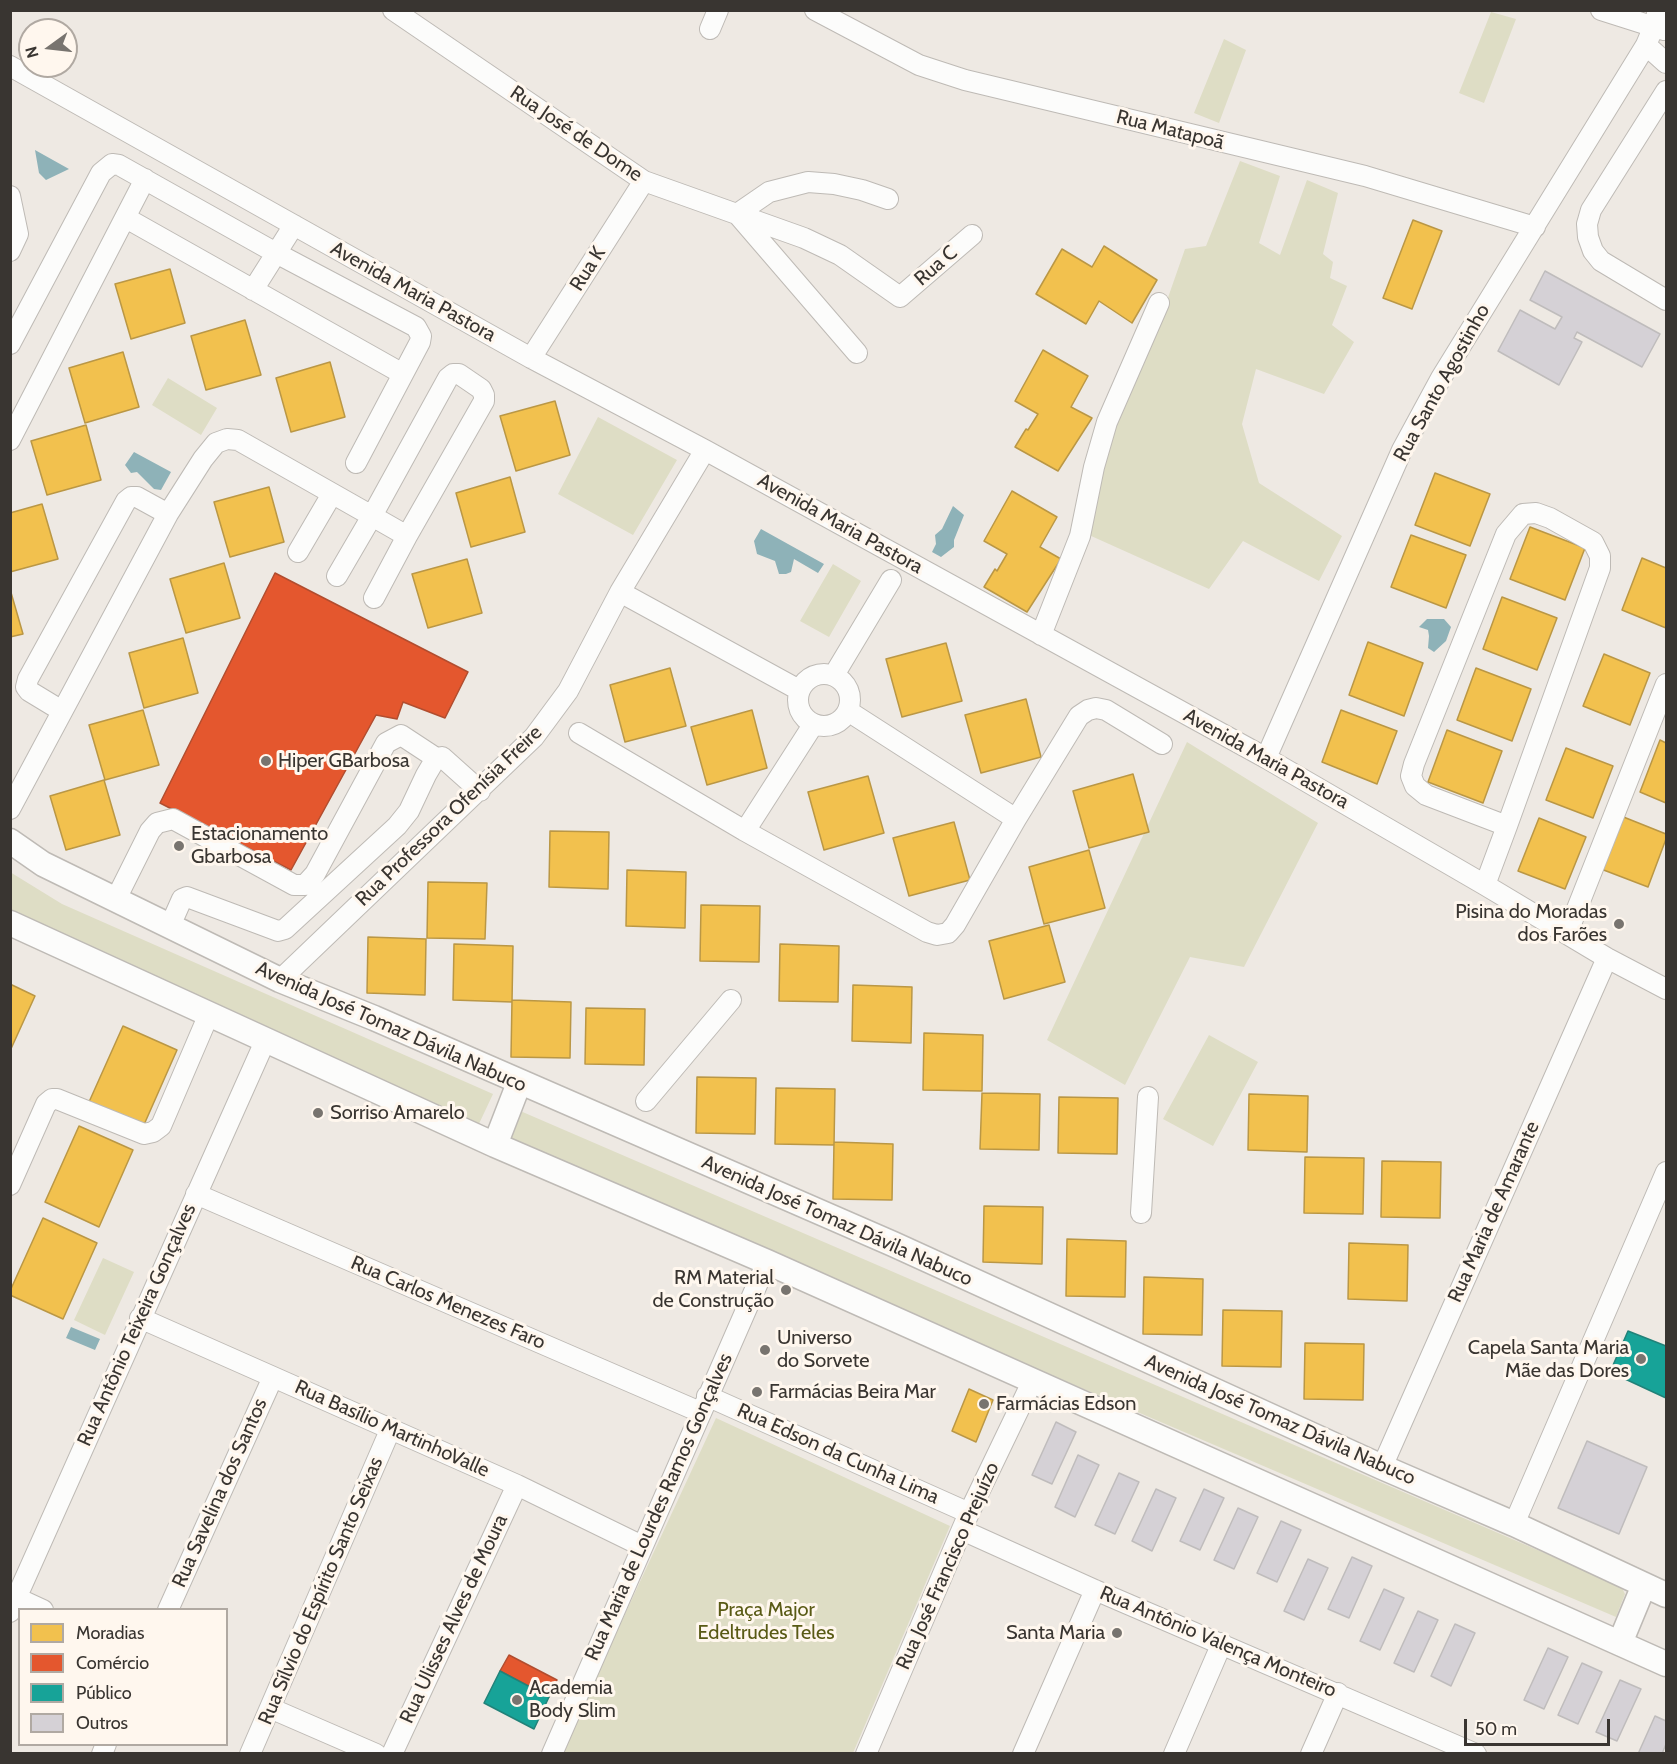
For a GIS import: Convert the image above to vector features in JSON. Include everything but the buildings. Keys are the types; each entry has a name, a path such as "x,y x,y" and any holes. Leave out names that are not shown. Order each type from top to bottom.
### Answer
{"main road":[{"name":"Avenida José Tomaz Dávila Nabuco","path":"10,841 43,864 280,980 374,1018 904,1249 1382,1467 1514,1524 1666,1595"},
{"path":"10,923 495,1145 767,1262 1666,1664"},
{"path":"495,1145 519,1083"},
{"path":"1620,1643 1644,1585"}],"street":[{"name":"Rua José de Dome","path":"393,10 644,180 804,238 840,255 900,297"},
{"path":"710,29 718,10"},
{"name":"Rua Matapoã","path":"815,10 919,65 965,80 1365,176 1534,227"},
{"path":"1601,10 1659,22"},
{"name":"Rua Santo Agostinho","path":"1266,758 1402,450 1441,378 1659,22"},
{"path":"1646,45 1666,63"},
{"name":"Avenida Maria Pastora","path":"10,66 284,240 531,358 705,450 1266,758 1607,958 1666,989"},
{"path":"1666,91 1591,210 1587,224 1593,252 1601,261 1666,300"},
{"path":"10,344 101,173 112,164 126,168 145,179 284,240 416,327 421,336 420,342 356,463"},
{"path":"10,440 145,179"},
{"name":"Rua K","path":"531,358 644,180"},
{"path":"857,353 737,214 769,192 808,183 834,184 888,198"},
{"path":"10,196 18,234 10,251"},
{"path":"126,218 403,374"},
{"name":"Rua C","path":"900,297 972,235"},
{"path":"253,290 284,240"},
{"path":"1041,635 1080,536 1094,467 1107,422 1159,303"},
{"path":"337,576 448,378 453,374 459,374 481,389 484,401 374,598"},
{"path":"10,809 168,514 203,459 216,443 227,440 238,441 407,536"},
{"name":"Rua Professora Ofenísia Freire","path":"280,980 534,737 568,691 620,592 705,450"},
{"path":"298,552 332,494"},
{"path":"62,711 29,691 26,683 126,501 131,497 137,498 168,514"},
{"path":"1485,885 1507,826 1600,568 1599,556 1593,542 1550,518 1536,513 1523,514 1506,534 1413,764 1411,776 1415,786 1426,795 1507,826"},
{"path":"834,675 891,580"},
{"path":"620,592 799,690"},
{"path":"824,673 834,675 848,690 850,700 848,711 834,725 823,727 813,725 799,710 797,700 799,690 813,675 824,673"},
{"path":"1567,934 1666,684"},
{"path":"579,733 745,831 927,932 937,935 948,933 955,925 1079,716 1096,708 1106,710 1162,744"},
{"path":"848,711 1016,819"},
{"path":"745,831 813,725"},
{"path":"116,899 150,831 156,823 173,819 294,885 305,885 315,874 386,743 401,735 436,758 442,757 480,790"},
{"path":"170,926 182,898 187,897 270,929 278,931 285,929 397,826 409,811 436,758"},
{"name":"Rua Maria de Amarante","path":"1382,1467 1607,958"},
{"path":"646,1101 731,1000"},
{"path":"10,1185 46,1104 52,1099 57,1098 144,1134 153,1132 161,1126 209,1014"},
{"name":"Rua Antônio Teixeira Gonçalves","path":"14,1605 266,1039"},
{"path":"1141,1213 1148,1097"},
{"path":"1514,1524 1666,1172"},
{"name":"Rua Carlos Menezes Faro","path":"196,1194 704,1404"},
{"name":"Rua Maria de Lourdes Ramos Gonçalves","path":"552,1754 767,1262"},
{"name":"Rua Basílio MartinhoValle","path":"140,1318 517,1485 642,1546"},
{"name":"Rua Savelina dos Santos","path":"169,1608 273,1377"},
{"name":"Rua José Francisco Prejuízo","path":"866,1754 965,1522 1033,1380"},
{"name":"Rua Edson da Cunha Lima","path":"704,1404 965,1522"},
{"name":"Rua Sílvio do Espírito Santo Seixas","path":"250,1754 391,1428"},
{"name":"Rua Ulisses Alves de Moura","path":"392,1754 517,1485"},
{"name":"Rua Antônio Valença Monteiro","path":"965,1522 1095,1590 1338,1693 1470,1752"},
{"path":"1023,1754 1095,1590"},
{"path":"14,1605 32,1608"},
{"path":"1174,1754 1222,1643"},
{"path":"1311,1754 1338,1693"},
{"path":"270,1708 376,1754"}],"green space":[{"path":"1491,12 1516,19 1484,103 1459,93"},
{"path":"1224,39 1246,50 1219,123 1194,113"},
{"path":"1240,161 1280,176 1259,243 1280,255 1307,180 1338,193 1323,254 1333,262 1330,278 1347,286 1332,325 1354,342 1324,394 1256,369 1242,424 1259,483 1342,536 1319,581 1243,541 1209,589 1089,535 1108,432 1164,309 1185,249 1206,246"},
{"path":"168,378 217,408 201,435 152,405"},
{"path":"598,417 677,460 633,535 558,494"},
{"path":"833,564 861,581 829,637 800,621"},
{"path":"1187,742 1318,823 1244,967 1190,957 1125,1085 1047,1040"},
{"path":"10,872 62,904 493,1094 477,1128 11,918"},
{"path":"1209,1035 1258,1062 1213,1146 1163,1119"},
{"path":"518,1110 1621,1586 1625,1594 1616,1617 507,1142"},
{"path":"103,1258 134,1272 105,1335 74,1320"},
{"name":"Praça Major Edeltrudes Teles","path":"716,1418 950,1526 853,1753 560,1754"}],"water":[{"path":"35,150 69,169 46,180 39,173"},
{"path":"134,452 171,472 161,490 154,489 137,472 131,473 125,465"},
{"path":"953,506 964,515 954,540 954,547 941,557 932,552 936,544 935,535 942,529"},
{"path":"761,529 824,564 818,573 794,559 791,572 779,574 775,561 757,554 754,541"},
{"path":"1427,619 1444,619 1451,627 1446,641 1434,652 1428,648 1428,630 1419,627"},
{"path":"71,1327 100,1339 95,1350 66,1338"}],"place":[{"name":"Hiper GBarbosa","path":"266,761"},
{"name":"Estacionamento Gbarbosa","path":"179,846"},
{"name":"Pisina do Moradas dos Farões","path":"1619,924"},
{"name":"Sorriso Amarelo","path":"318,1113"},
{"name":"RM Material de Construção","path":"786,1290"},
{"name":"Universo do Sorvete","path":"765,1350"},
{"name":"Capela Santa Maria Mãe das Dores","path":"1641,1359"},
{"name":"Farmácias Beira Mar","path":"757,1392"},
{"name":"Farmácias Edson","path":"984,1404"},
{"name":"Santa Maria","path":"1117,1633"},
{"name":"Academia Body Slim","path":"517,1700"}]}
